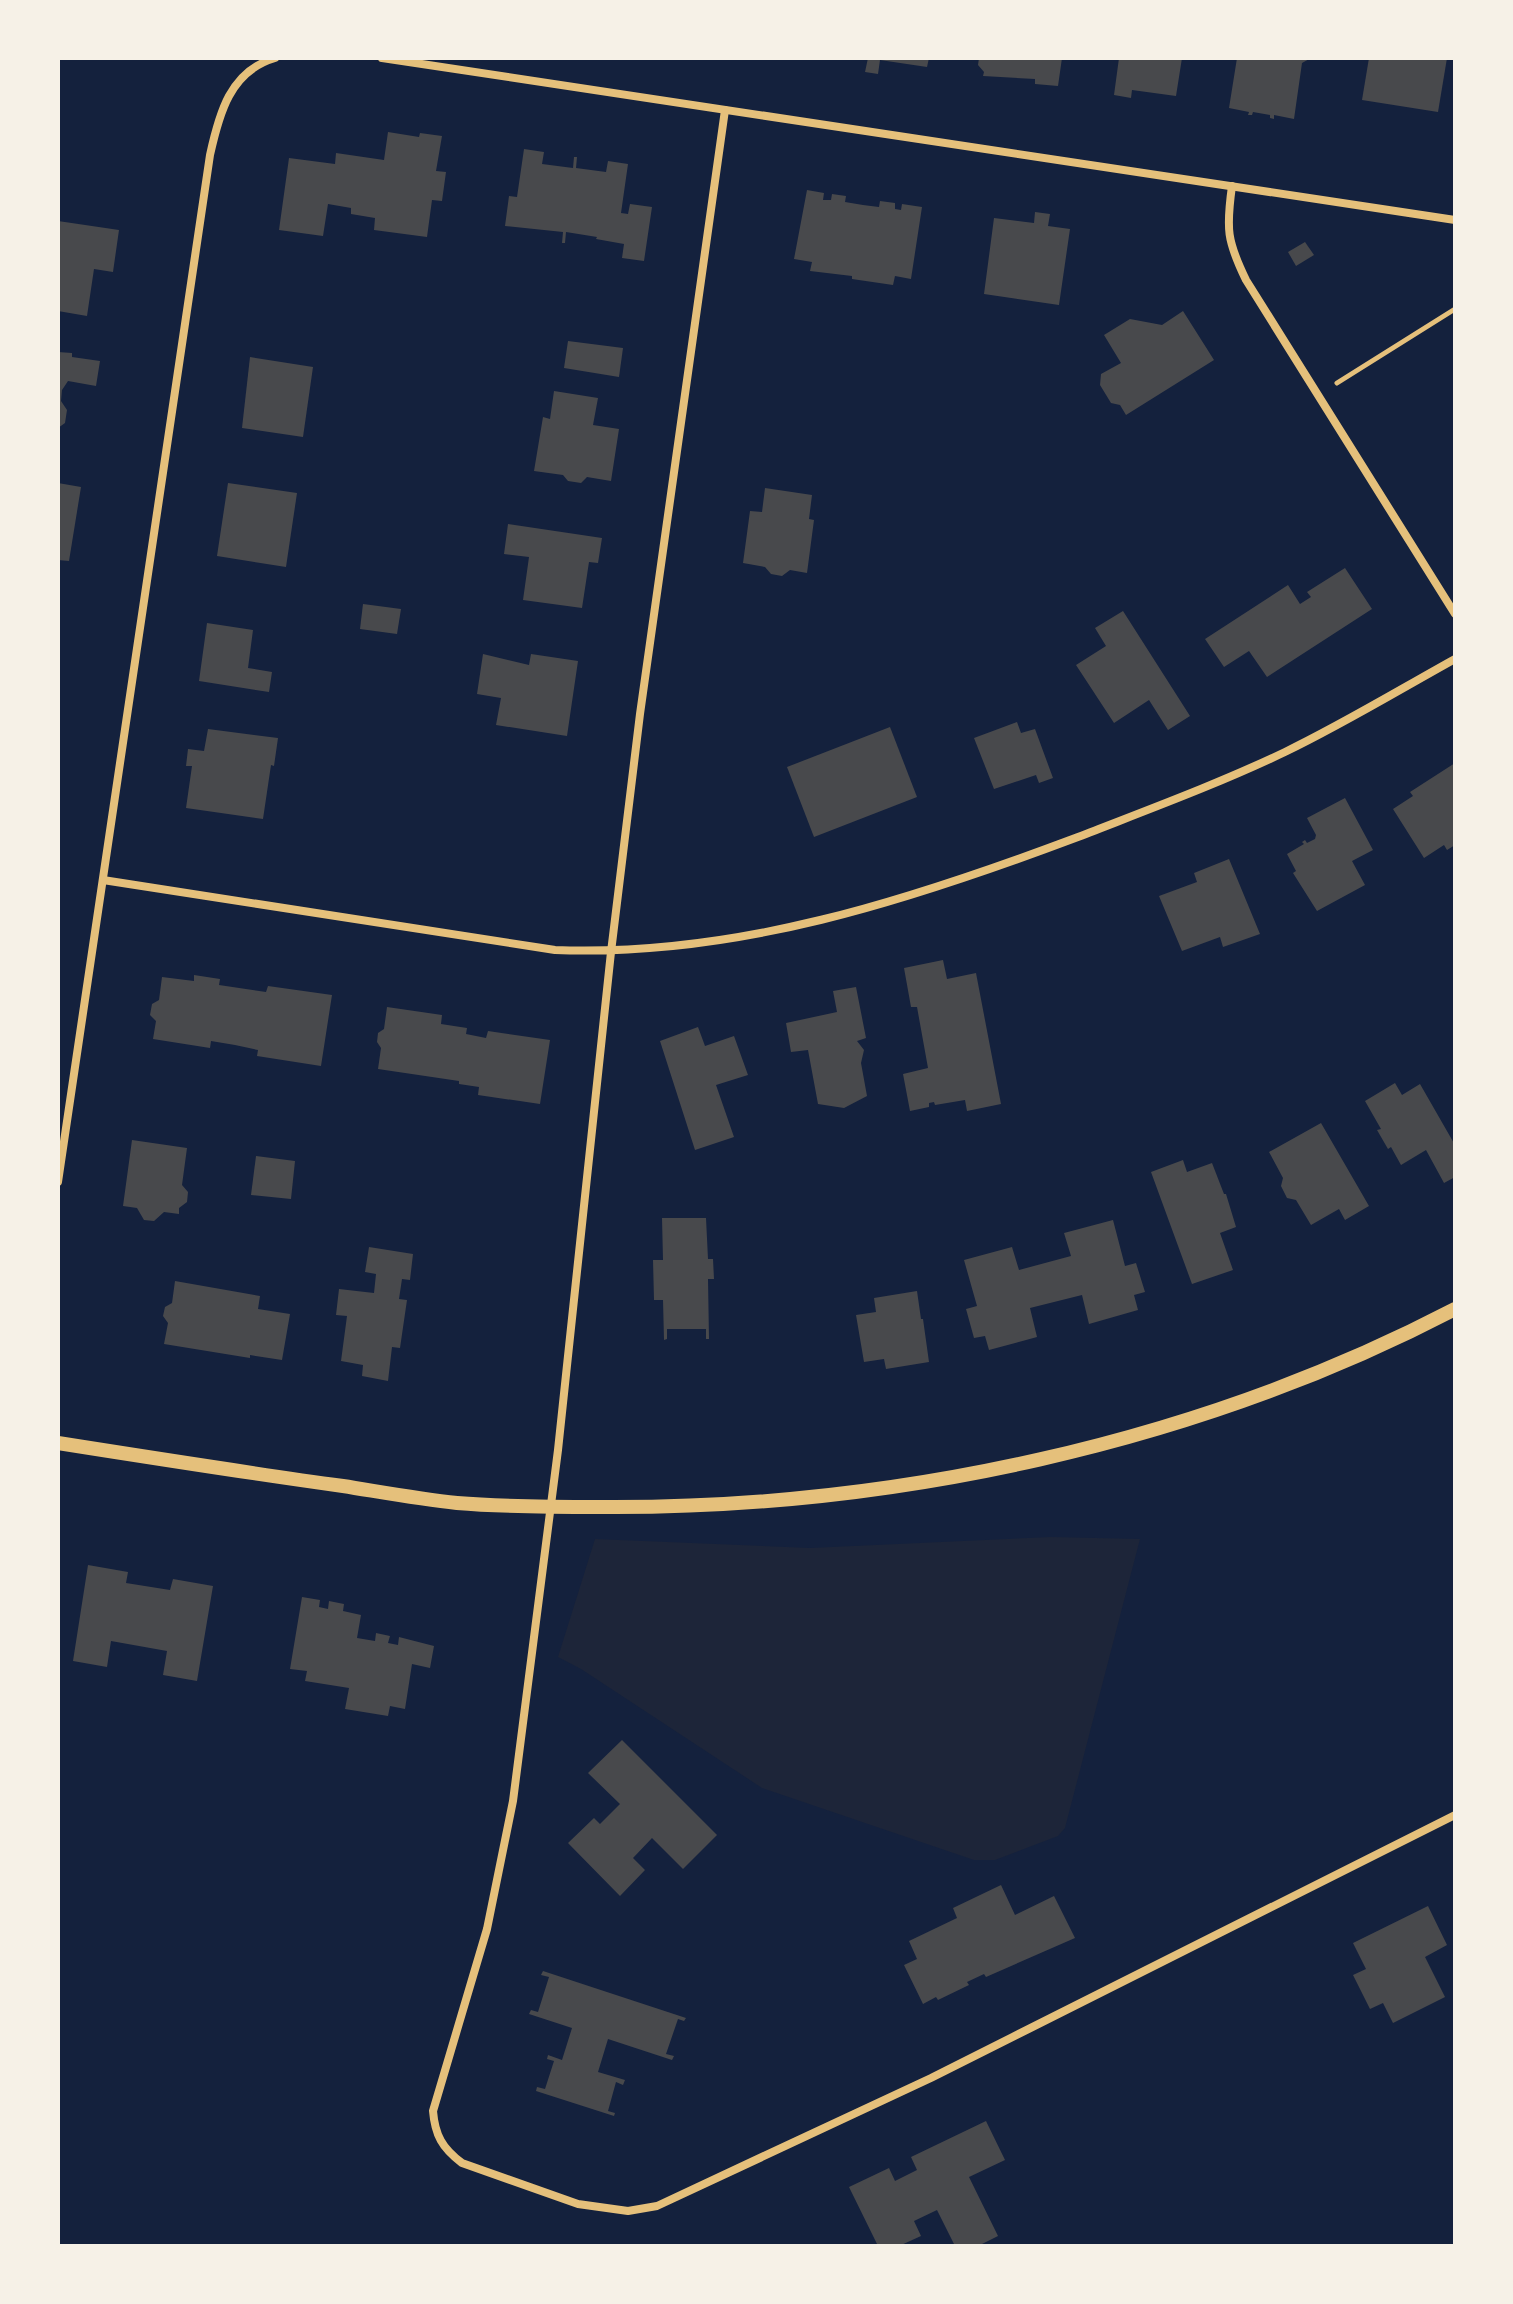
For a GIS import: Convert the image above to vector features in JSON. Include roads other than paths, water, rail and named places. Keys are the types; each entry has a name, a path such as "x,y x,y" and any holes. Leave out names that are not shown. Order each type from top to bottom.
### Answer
{"street":[{"path":"58,1182 210,155 219,114 231,89 248,72 275,58"},
{"path":"382,58 1455,220"},
{"path":"725,110 640,714 550,1507 505,1844 487,1929 433,2111 434,2130 446,2151 462,2163 578,2204 628,2211 657,2206 931,2078 1455,1815"},
{"path":"1232,186 1227,225 1231,250 1246,280 1455,614"},
{"path":"103,880 555,950 611,952 682,946 837,915 971,877 1155,807 1286,752 1455,659"},
{"path":"58,1443 458,1503 679,1508 766,1501 874,1490 986,1470 1095,1445 1200,1414 1335,1364 1455,1309"}]}
